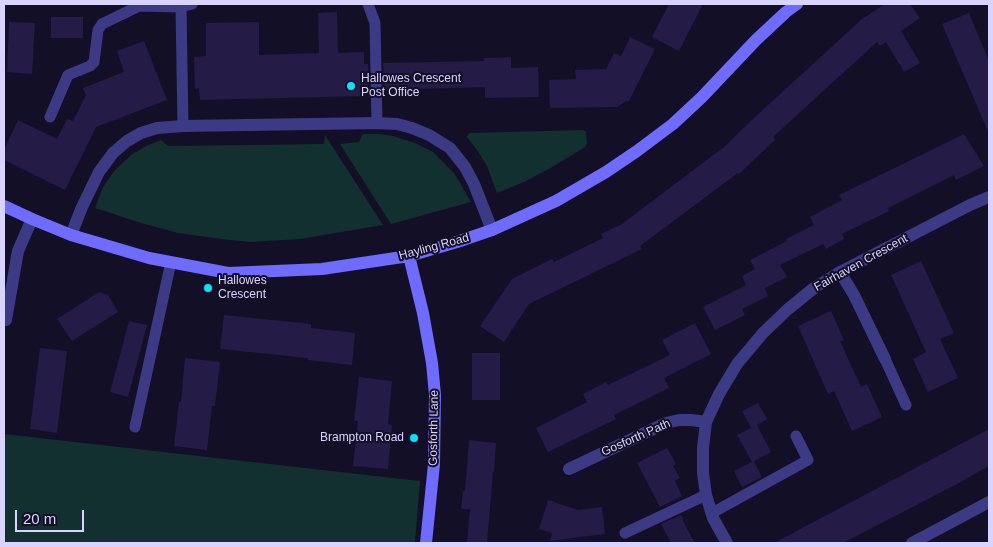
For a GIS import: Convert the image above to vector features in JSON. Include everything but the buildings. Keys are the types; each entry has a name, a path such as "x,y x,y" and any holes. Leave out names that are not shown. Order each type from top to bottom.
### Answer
{"street":[{"name":"Hayling Road","path":"4,206 72,235 149,258 228,273 322,269 409,256 492,230 556,201 606,172 637,151 687,111 756,40 797,4"},
{"path":"72,235 82,207 99,172 113,153 127,141 141,133 157,128 183,126 377,123 397,124 412,128 429,135 450,148 465,167 474,184 492,230"},
{"name":"Fairhaven Crescent","path":"727,543 706,495 703,473 703,448 706,422 719,394 737,364 763,333 814,288 840,272 989,197"},
{"path":"6,320 18,251 32,219"},
{"name":"Gosforth Lane","path":"409,256 423,313 436,395 434,464 426,543"},
{"path":"840,272 854,295 884,359"},
{"name":"Gosforth Path","path":"569,469 666,423 679,420 706,422"},
{"path":"912,543 989,502"}],"lane":[{"path":"368,4 374,23 377,123"},
{"path":"50,117 68,75 90,66 94,62 98,30 102,24 139,6 187,5 183,126"},
{"path":"135,427 171,262"},
{"path":"884,359 906,405"},
{"path":"712,512 808,460 796,436"},
{"path":"625,533 706,495"}],"green space":[{"path":"583,130 586,132 587,144 585,147 526,181 497,193 487,166 467,137 469,133"},
{"path":"363,134 393,136 415,143 433,152 454,173 471,202 391,224 340,144 359,142"},
{"path":"325,135 383,225 300,239 251,242 178,233 95,208 103,187 115,170 131,155 161,140 168,146 324,144"},
{"path":"4,434 420,481 415,543 4,543"}],"place":[{"name":"Hallowes Crescent Post Office","path":"351,86"},
{"name":"Hallowes Crescent","path":"208,288"},
{"name":"Brampton Road","path":"414,438"}]}
